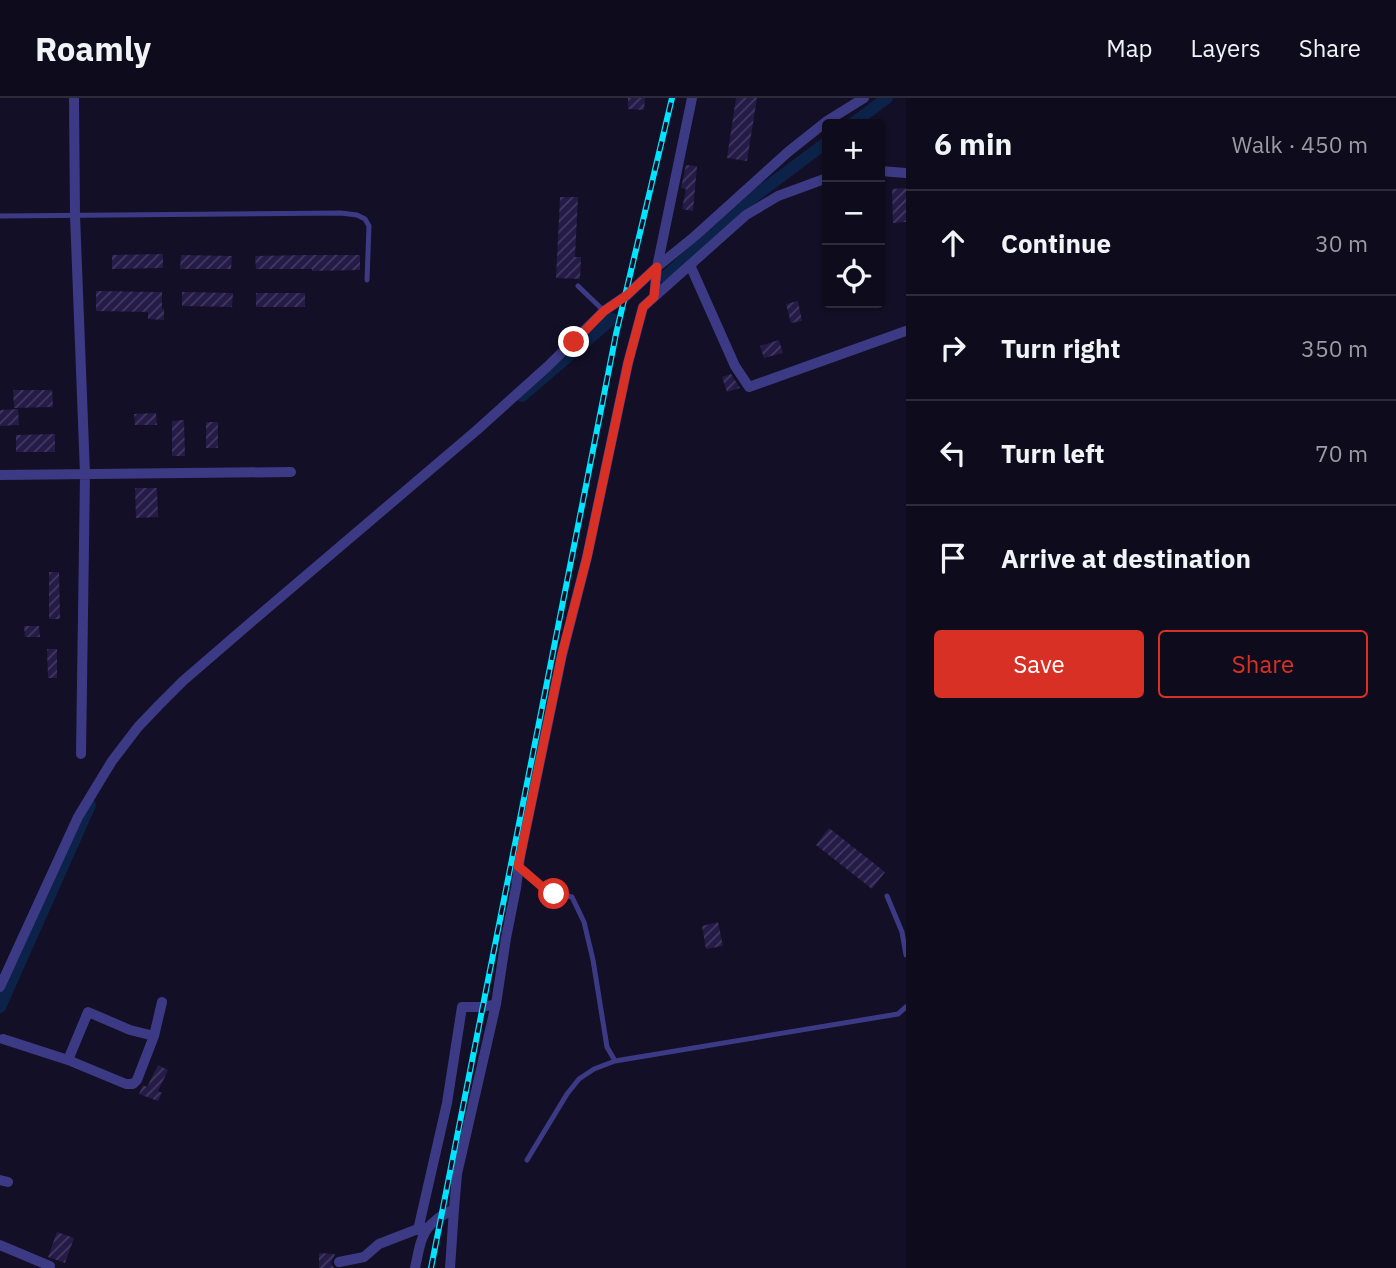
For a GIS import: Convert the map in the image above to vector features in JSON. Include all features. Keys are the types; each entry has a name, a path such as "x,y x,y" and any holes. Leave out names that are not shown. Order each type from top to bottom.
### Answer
{"street":[{"path":"74,98 75,215 85,474 81,754"},
{"path":"654,297 657,267 692,98"},
{"path":"0,987 78,817 111,761 138,727 183,681 477,430 556,359 604,311 626,296 788,152 827,121 864,98"},
{"path":"885,171 906,173"},
{"path":"450,1268 457,1174 496,1004 518,866 562,654 587,557 628,363 643,307 746,215 778,196 822,180"},
{"path":"690,265 734,366 749,387 906,331"},
{"path":"0,475 291,472"},
{"path":"1,1040 68,1060 126,1084 133,1084 154,1036 162,1002"},
{"path":"418,1230 447,1103 462,1007 496,1004"},
{"path":"68,1060 88,1006 130,1030 154,1036"},
{"path":"338,1262 364,1257 379,1244 418,1230 454,1209"},
{"path":"415,1268 421,1240 432,1223"},
{"path":"0,1245 50,1266"}],"lane":[{"path":"0,216 357,215 365,219 369,226 367,280"},
{"path":"578,286 604,311"},
{"path":"518,866 547,891 572,897 584,922 607,1047 614,1061"},
{"path":"887,896 902,932 906,955"},
{"path":"527,1160 567,1094 579,1079 594,1069 614,1061 898,1014 906,1007"}],"building":[{"path":"628,98 645,98 644,110 628,109"},
{"path":"736,98 757,98 747,161 727,158"},
{"path":"686,165 697,166 693,211 682,209 686,189 681,188"},
{"path":"906,188 906,222 893,223 892,189"},
{"path":"560,197 578,197 575,257 581,257 580,279 556,278"},
{"path":"163,254 163,268 112,269 112,255"},
{"path":"181,255 232,256 231,269 180,269"},
{"path":"360,255 360,270 312,271 256,269 255,256"},
{"path":"96,291 162,292 164,320 148,319 148,312 96,311"},
{"path":"182,292 233,293 232,307 182,306"},
{"path":"256,293 305,293 305,307 256,307"},
{"path":"798,301 802,321 791,323 786,304"},
{"path":"779,340 783,353 764,358 760,346"},
{"path":"731,374 740,388 727,392 722,377"},
{"path":"13,390 52,390 53,407 14,408"},
{"path":"18,409 19,425 0,426 0,410"},
{"path":"156,413 157,425 135,425 134,414"},
{"path":"184,420 185,456 172,456 172,421"},
{"path":"206,422 218,422 218,448 206,448"},
{"path":"55,434 55,452 16,452 16,435"},
{"path":"135,488 157,488 158,517 136,518"},
{"path":"49,572 59,572 60,619 49,619"},
{"path":"24,626 39,626 40,637 25,637"},
{"path":"47,649 57,649 57,678 48,678"},
{"path":"829,828 885,872 872,889 816,845"},
{"path":"718,922 723,946 706,949 702,926"},
{"path":"158,1065 168,1070 158,1091 162,1093 158,1101 139,1094 143,1085 147,1087"},
{"path":"57,1232 74,1238 65,1263 48,1257"},
{"path":"319,1253 335,1254 331,1263 334,1268 319,1268"}],"waterway":[{"path":"859,119 887,98"},
{"path":"665,277 747,202 822,146"},
{"path":"522,396 612,319"},
{"path":"0,1007 90,805"}],"railway":[{"path":"431,1268 616,334 672,98"}],"route":[{"path":"554,894 530,878 518,866 562,654 587,557 628,363 643,307 654,297 657,267 626,296 604,311 574,342"}]}
